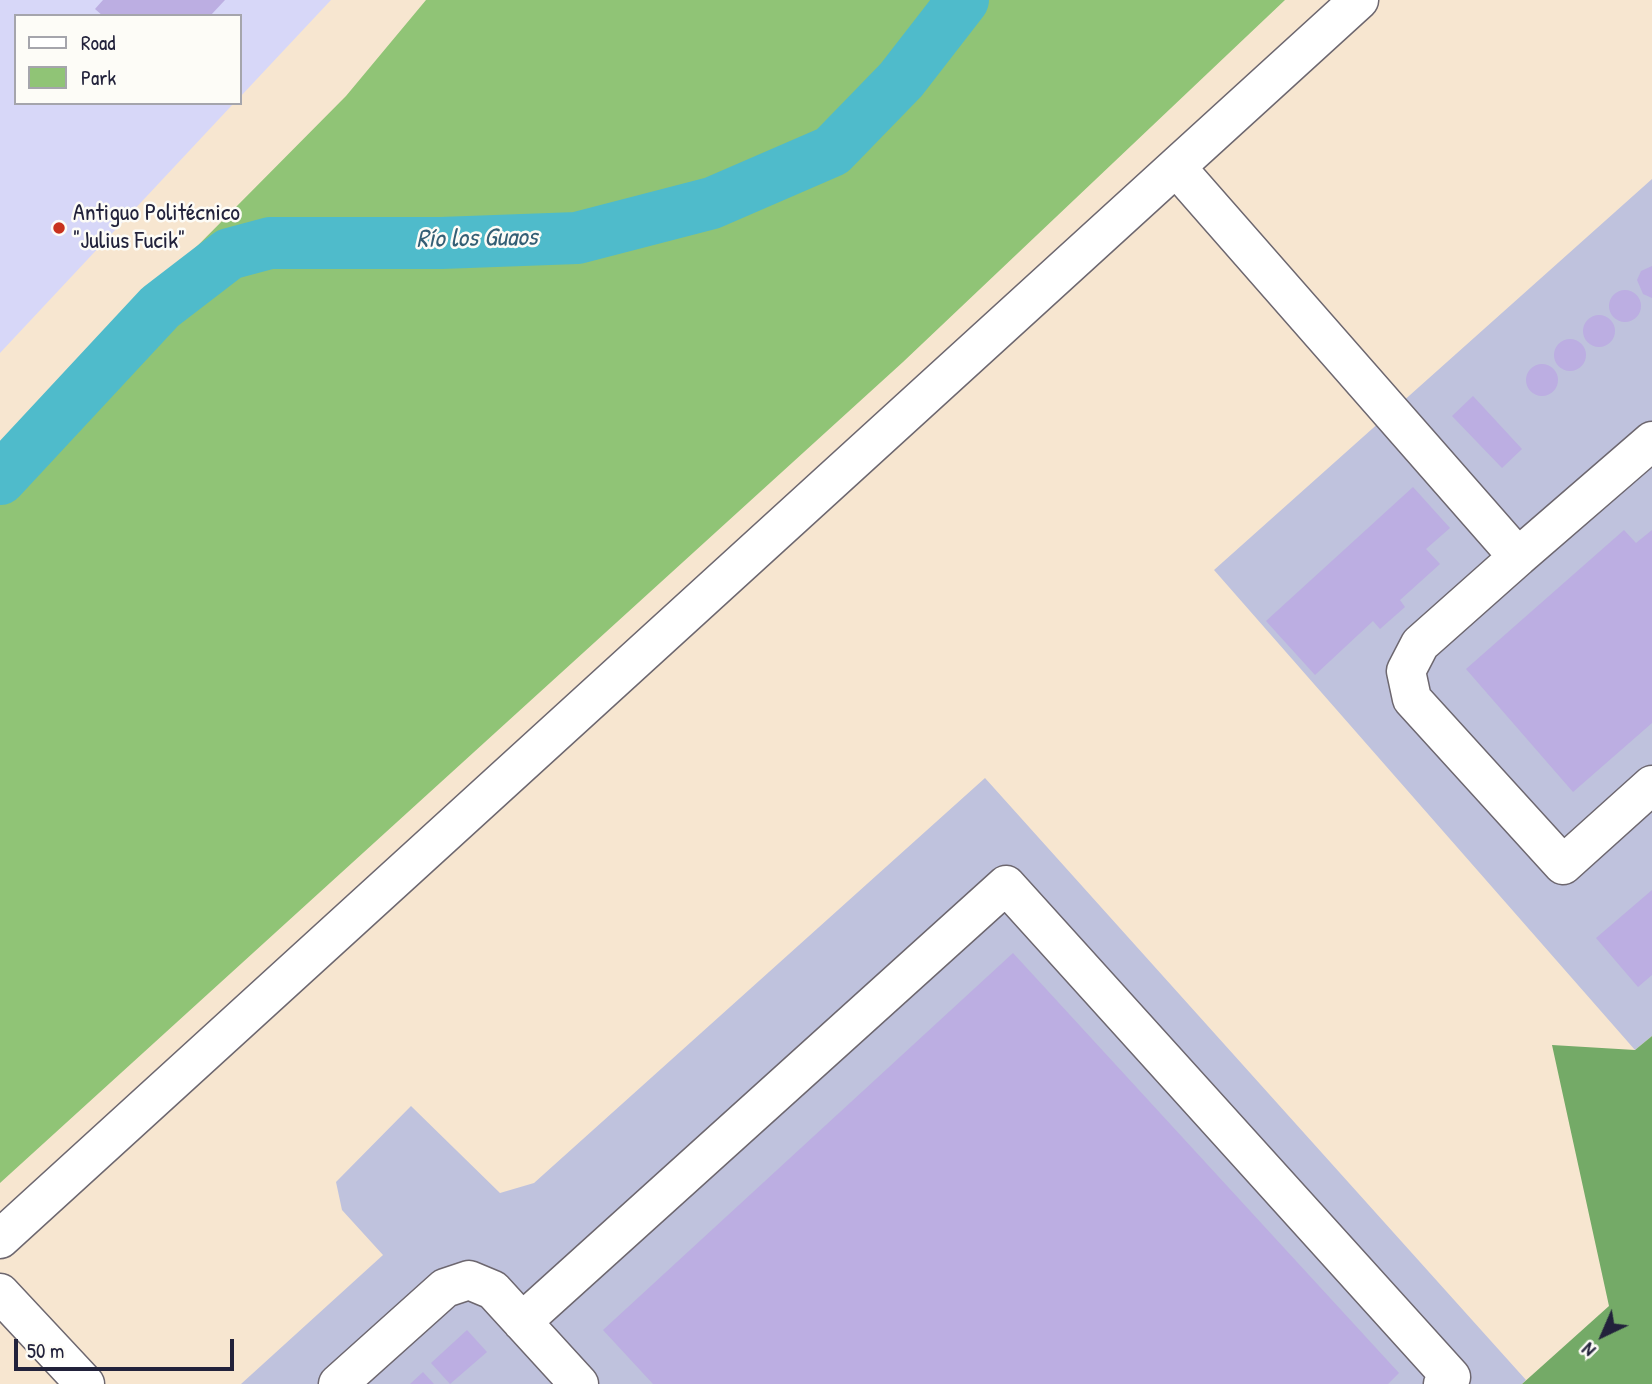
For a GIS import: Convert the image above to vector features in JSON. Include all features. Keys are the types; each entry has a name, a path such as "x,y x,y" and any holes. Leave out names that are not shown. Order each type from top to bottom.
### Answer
{"street":[{"path":"0,1239 1359,0"},
{"path":"1176,167 1518,557"},
{"path":"1652,441 1420,644 1406,671 1412,699 1563,865 1652,785"},
{"path":"522,1322 1006,885 1451,1377 1443,1384"},
{"path":"338,1384 445,1287 469,1280 493,1290 579,1384"},
{"path":"0,1293 85,1384"}],"shaded area":[{"name":"Antiguo Politécnico \"Julius Fucik\"","path":"0,0 331,0 242,95 242,14 14,14 14,105 232,105 0,353"},
{"path":"1652,179 1652,1036 1635,1050 1214,570"},
{"path":"985,778 1526,1380 1522,1384 241,1384 383,1255 342,1210 336,1182 411,1106 500,1193 534,1183"}],"green space":[{"path":"426,0 1285,0 903,362 0,1183 0,445 346,96"},
{"path":"1652,1036 1652,1384 1522,1384 1609,1306 1552,1045 1635,1050"}],"building":[{"path":"103,0 225,0 212,14 101,14 95,9"},
{"path":"1652,266 1652,298 1643,294 1637,280 1641,271"},
{"path":"1625,290 1636,295 1641,306 1636,317 1625,322 1614,317 1609,306 1614,295"},
{"path":"1599,315 1610,320 1615,331 1610,342 1599,347 1588,342 1583,331 1588,320"},
{"path":"1570,339 1581,344 1586,355 1581,366 1570,371 1559,366 1554,355 1559,344"},
{"path":"1542,364 1553,369 1558,380 1553,391 1542,396 1531,391 1526,380 1531,369"},
{"path":"1473,396 1522,449 1502,468 1452,416"},
{"path":"1413,487 1450,528 1426,549 1440,564 1400,600 1405,607 1380,629 1373,621 1315,675 1266,621"},
{"path":"1624,530 1636,543 1652,530 1652,723 1573,792 1466,669"},
{"path":"1652,890 1652,975 1638,987 1596,938"},
{"path":"1013,953 1399,1373 1388,1384 653,1384 603,1330"},
{"path":"467,1330 487,1352 450,1384 431,1363"},
{"path":"423,1372 434,1384 410,1384"}],"waterway":[{"name":"Río los Guaos","path":"0,479 160,307 229,254 270,243 441,243 577,238 712,203 832,151 901,80 963,0"}],"place":[{"name":"Antiguo Politécnico \"Julius Fucik\"","path":"59,228"}]}
